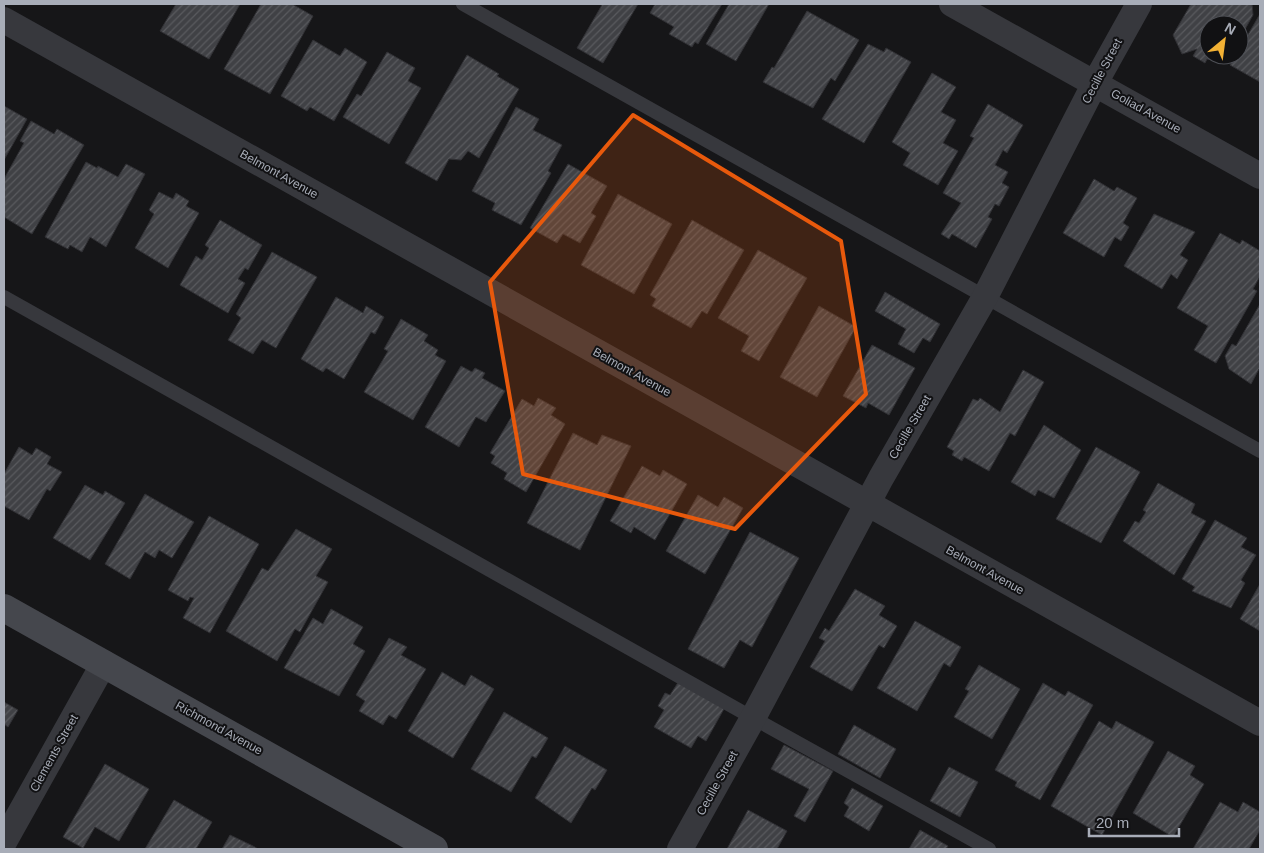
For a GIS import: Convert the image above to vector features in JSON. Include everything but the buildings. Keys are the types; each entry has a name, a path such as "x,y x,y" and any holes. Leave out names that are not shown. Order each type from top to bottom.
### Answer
{"street":[{"name":"Goliad Avenue","path":"952,4 1260,176"},
{"name":"Cecille Street","path":"680,849 753,718 867,504 985,297 1095,83 1139,4"},
{"name":"Belmont Avenue","path":"4,20 1260,723"},
{"name":"Richmond Avenue","path":"4,608 434,849"},
{"name":"Clements Street","path":"4,842 104,663"}],"lane":[{"path":"463,4 1260,451"},
{"path":"4,297 989,849"}],"highlighted area":[{"path":"633,115 841,241 866,394 735,529 523,474 490,282"}]}
